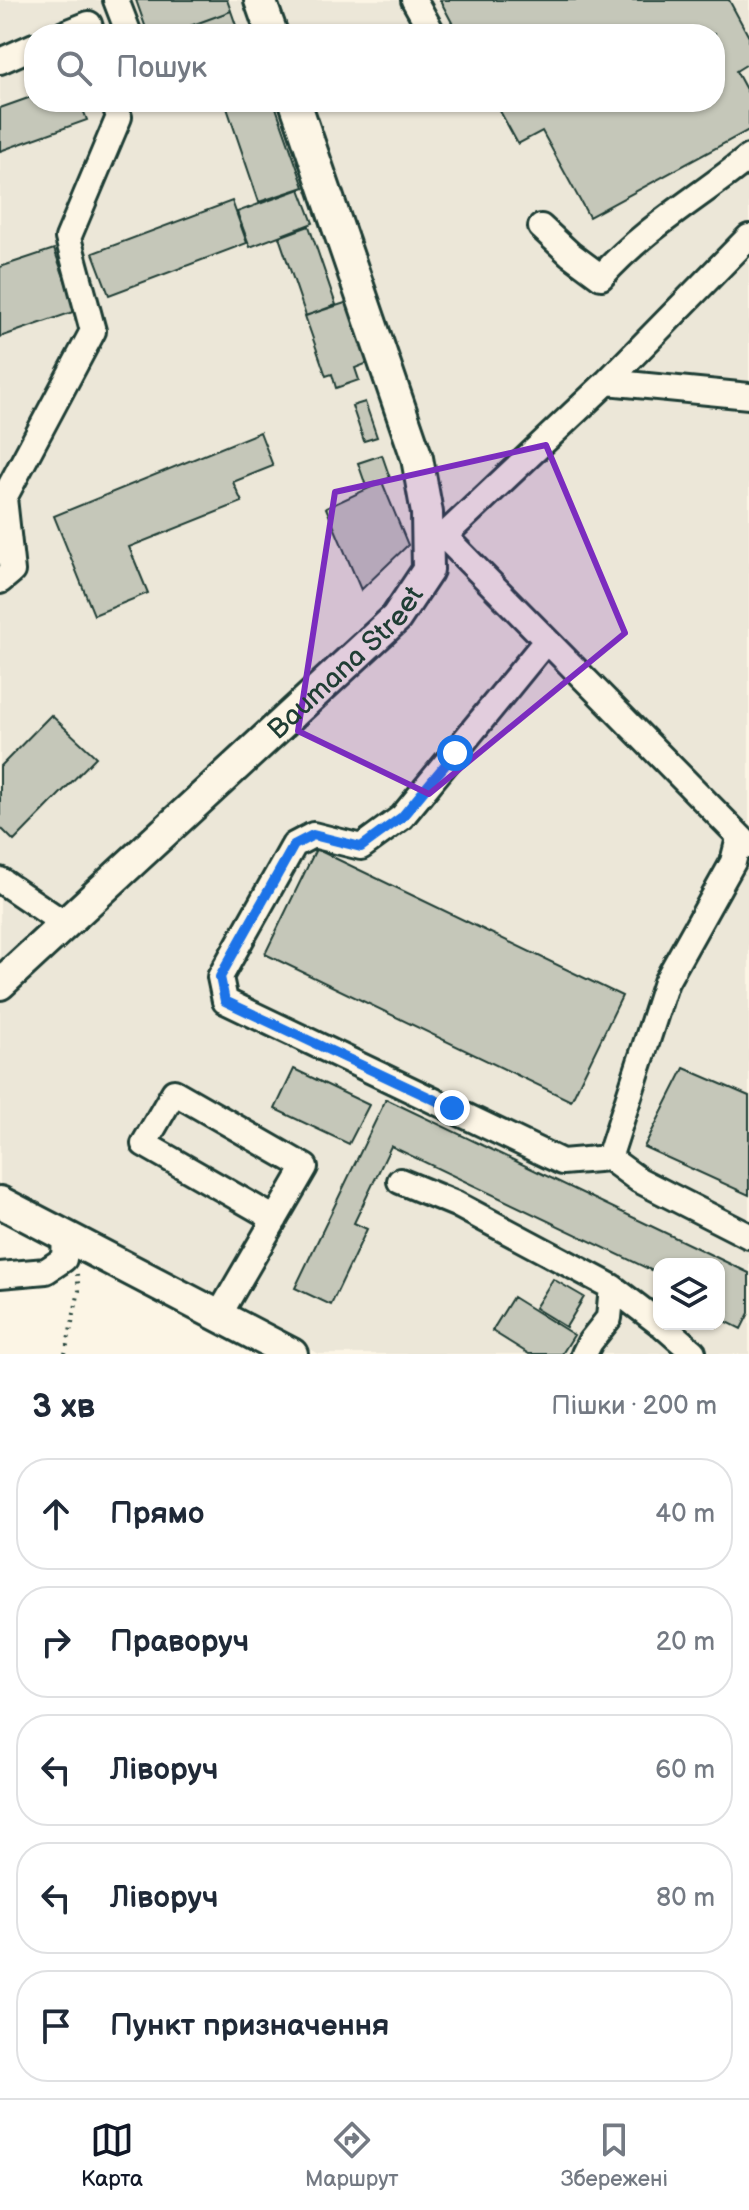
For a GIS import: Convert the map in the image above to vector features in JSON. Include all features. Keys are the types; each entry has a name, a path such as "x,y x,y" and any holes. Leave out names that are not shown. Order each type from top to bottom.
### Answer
{"main road":[{"path":"260,0 268,24"},
{"name":"Baumana Street","path":"0,984 396,618 428,570 435,538 417,458 298,112"},
{"path":"0,1202 292,1354"}],"lane":[{"path":"116,0 125,24"},
{"path":"414,0 427,24"},
{"path":"0,61 24,50"},
{"path":"0,581 12,571 2,496 93,331 68,238 119,117 117,112"},
{"path":"541,227 601,277 663,220 749,157"},
{"path":"609,1158 666,982 744,842 546,641 435,538 607,382 749,237"},
{"path":"607,382 749,396"},
{"path":"546,641 402,817 361,847 313,835 294,845 220,977 225,1001 562,1162 609,1158 639,1180 749,1236"},
{"path":"0,880 65,924"},
{"path":"219,1315 275,1219 305,1167 174,1092 144,1144 275,1219"},
{"path":"400,1181 469,1211 612,1287 653,1318"},
{"path":"0,1275 46,1271 64,1259 70,1238"},
{"path":"584,1354 609,1318 612,1287"},
{"path":"668,1330 692,1354"}],"path":[{"path":"65,1354 79,1291 70,1238"}],"highlighted area":[{"path":"546,445 625,633 429,794 298,731 335,492"}],"shaded area":[{"path":"0,0 246,0 254,24 24,24 24,112 284,112 405,462 414,514 415,566 386,610 0,970"},
{"path":"273,0 749,0 749,1354 319,1354 57,1214 0,1187 0,1001 406,626 440,574 311,112 725,112 725,24 281,24"}],"building":[{"path":"136,0 227,0 231,11 195,24 144,24"},
{"path":"440,0 729,0 749,37 749,63 736,71 749,95 749,130 589,217 542,131 518,144 500,112 725,112 725,24 453,24"},
{"path":"231,11 236,24 195,24"},
{"path":"24,100 24,112 84,112 87,120 0,151 0,108"},
{"path":"228,112 278,112 304,187 259,202"},
{"path":"300,189 313,223 250,247 237,212"},
{"path":"232,201 247,243 109,295 93,253"},
{"path":"309,226 336,305 306,316 279,237"},
{"path":"54,249 76,311 0,337 0,267"},
{"path":"348,302 368,363 355,368 359,380 336,388 332,374 326,376 305,316"},
{"path":"365,402 377,437 364,441 352,406"},
{"path":"260,432 273,466 233,482 242,502 129,547 148,593 94,615 54,516"},
{"path":"382,455 390,478 366,486 358,463"},
{"path":"382,482 408,545 361,590 326,508"},
{"path":"51,715 96,757 14,841 0,827 0,767"},
{"path":"316,849 622,996 571,1101 265,954"},
{"path":"684,1068 749,1096 749,1195 644,1147"},
{"path":"294,1069 369,1105 349,1144 275,1109"},
{"path":"386,1099 718,1258 653,1258 653,1271 391,1146 354,1223 367,1229 331,1305 295,1288"},
{"path":"725,1261 749,1273 749,1313 741,1329 725,1321"},
{"path":"553,1279 584,1297 566,1327 535,1308"},
{"path":"513,1297 574,1335 562,1354 529,1354 492,1331"}],"route":[{"path":"452,1108 225,1001 220,977 294,845 313,835 361,847 402,817 455,753"}]}
